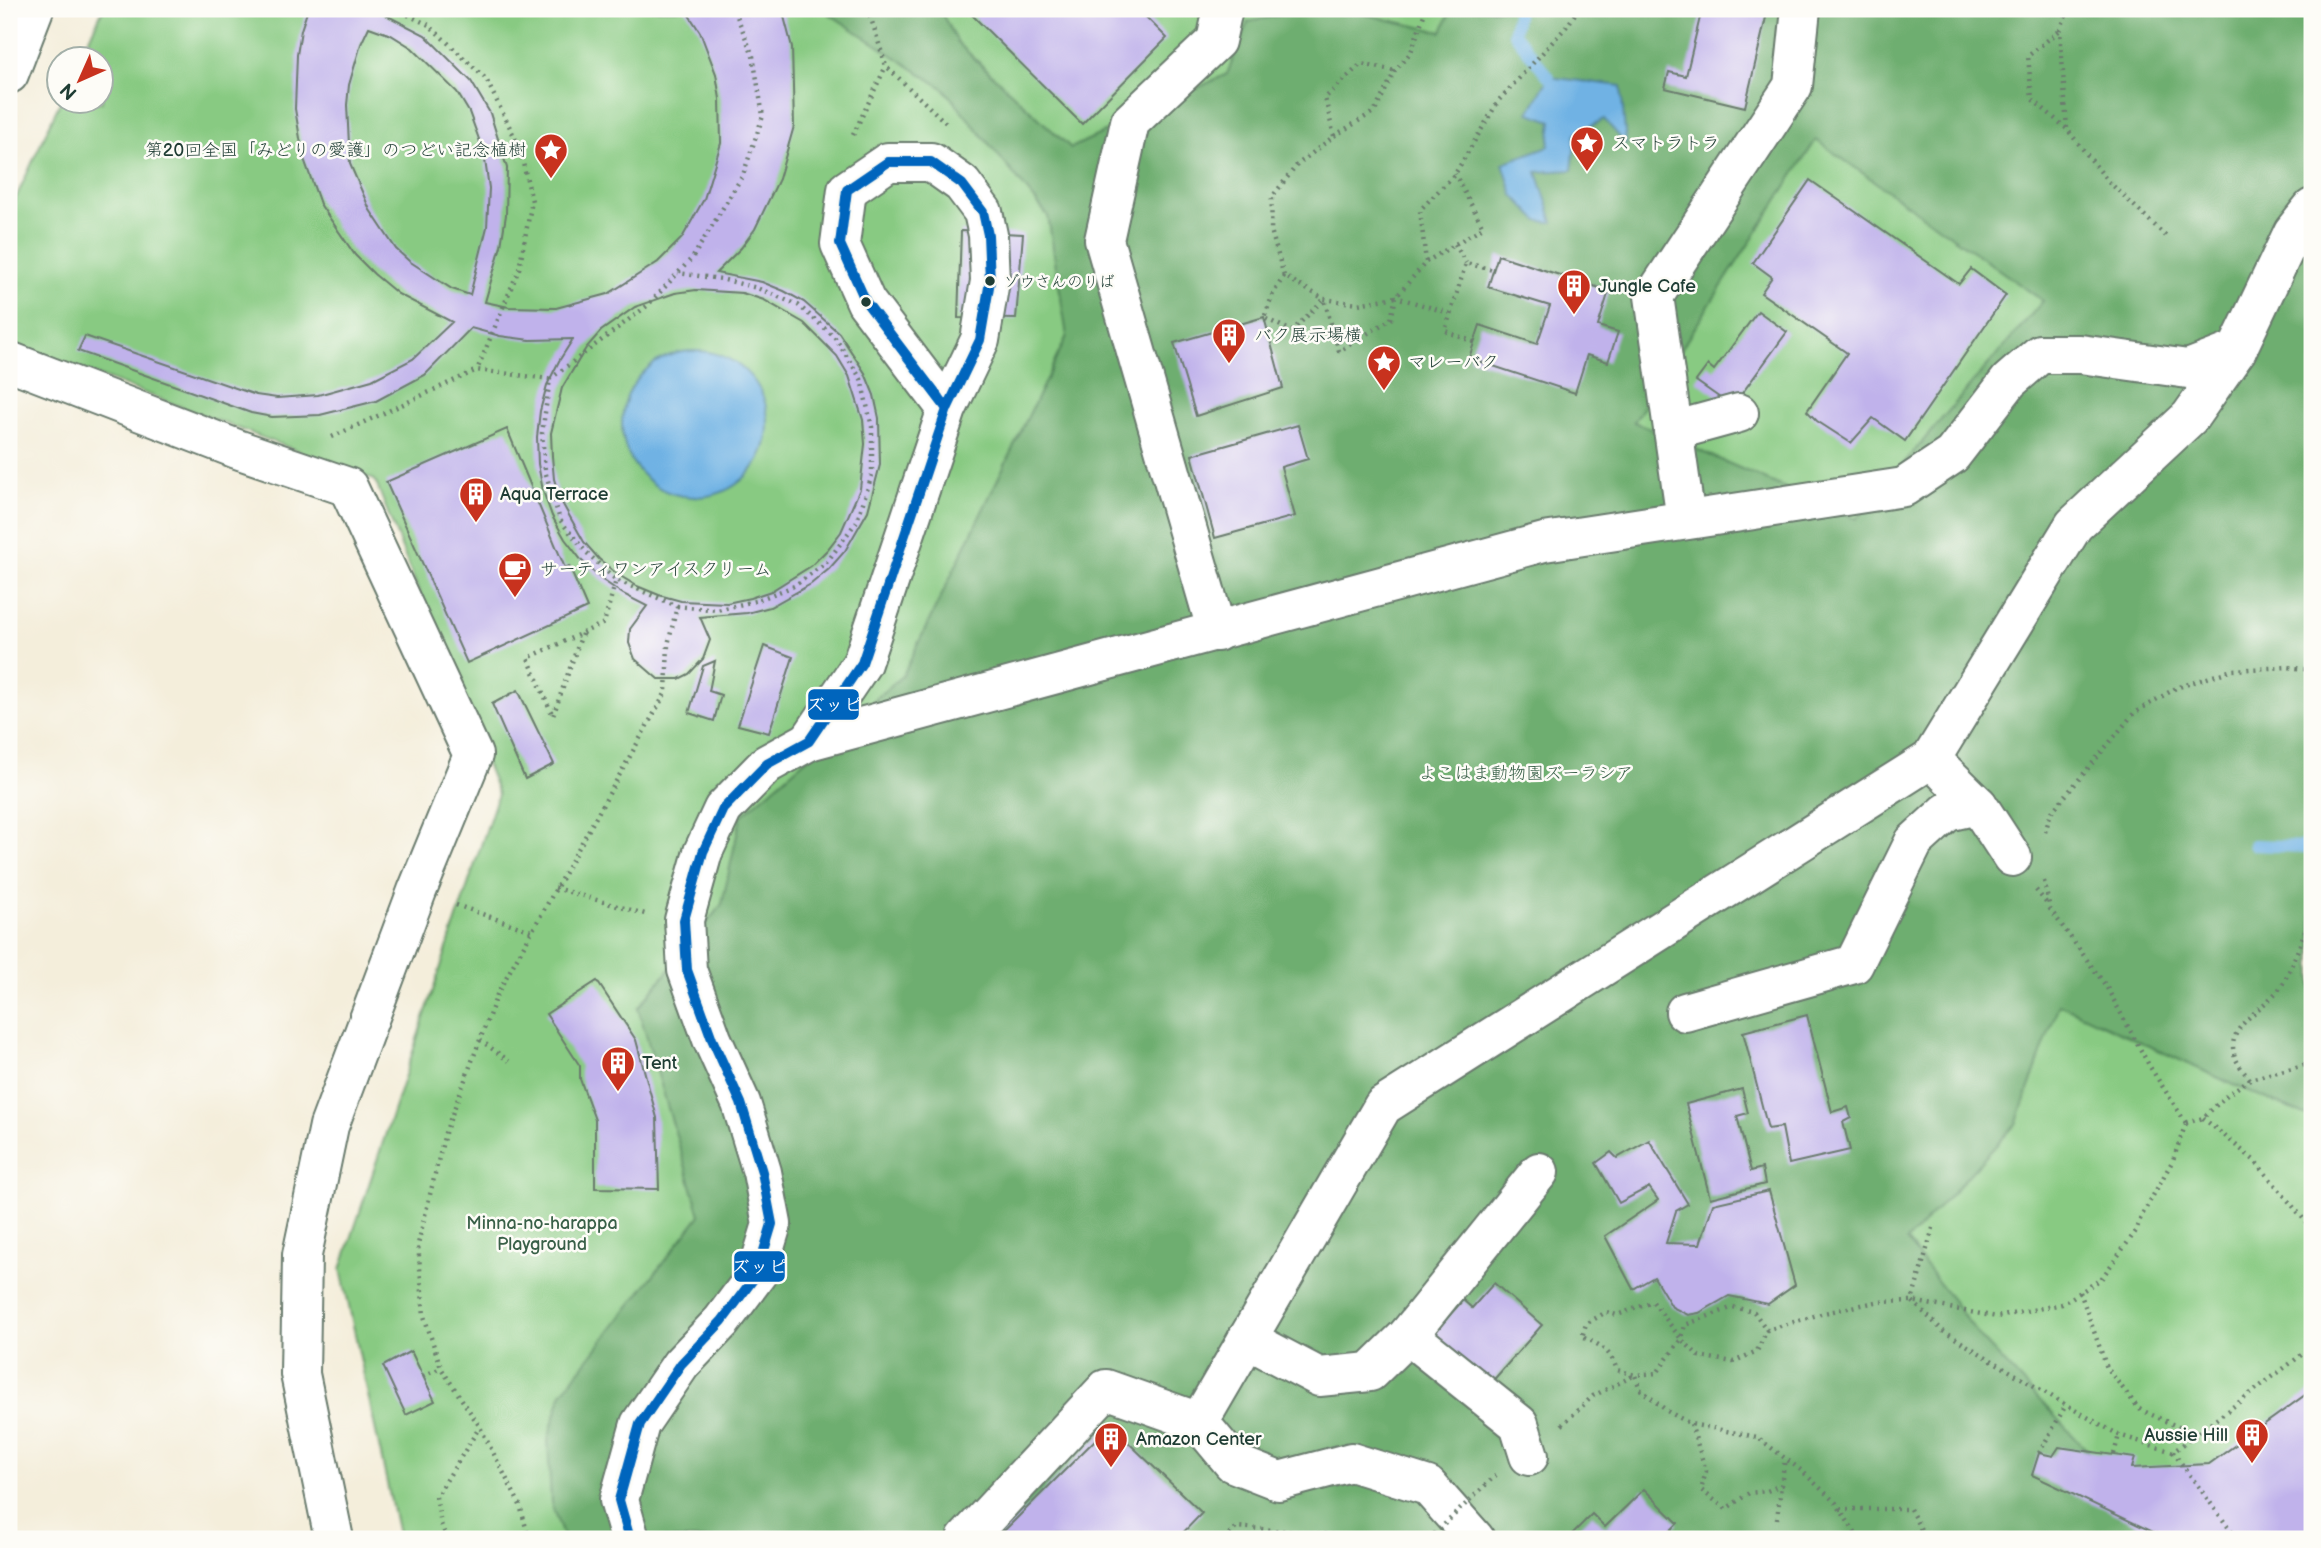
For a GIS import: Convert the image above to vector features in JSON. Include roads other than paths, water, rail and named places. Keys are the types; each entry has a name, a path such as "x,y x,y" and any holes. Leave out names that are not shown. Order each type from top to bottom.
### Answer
{"street":[{"path":"9,74 34,9"},
{"path":"1217,632 1104,240 1130,122 1216,41 1223,9"},
{"path":"1686,520 1654,296 1793,86 1801,9"},
{"path":"809,741 862,663 947,409 980,340 990,281 988,235 983,212 962,184 931,162 888,162 847,190 841,244 866,302 947,409"},
{"path":"1199,1422 1383,1106 1931,759 2074,525 2190,417 2237,350 2293,232 2312,208"},
{"path":"630,1539 619,1500 640,1424 681,1364 722,1321 757,1274 772,1224 762,1172 741,1103 712,1039 687,970 684,920 703,852 723,809 767,764 809,741 1544,542 1904,487 1952,455 2009,381 2040,354 2080,354 2188,369 2237,350"},
{"path":"9,361 237,449 348,487 472,755 417,891 329,1126 302,1255 300,1374 334,1539"},
{"path":"1673,431 1740,413"},
{"path":"1931,759 1978,805 2026,863"},
{"path":"1685,1012 1854,964 1914,842 1947,812 1978,805"},
{"path":"1247,1339 1319,1377 1370,1372 1408,1335 1539,1172"},
{"path":"1408,1335 1519,1424 1529,1456"},
{"path":"966,1539 1106,1389 1199,1422 1233,1463 1279,1481 1351,1462 1428,1486 1475,1539"}],"water":[{"path":"1549,77 1621,86 1626,144 1604,119 1576,134 1572,170 1537,172 1553,222 1538,221 1513,195 1503,163 1549,146 1552,121 1529,113"},
{"path":"695,351 723,357 747,372 762,396 768,424 762,452 747,476 723,491 695,497 667,491 643,476 628,452 622,424 628,396 643,372 667,357"}],"waterway":[{"path":"1518,9 1514,33 1549,77"},
{"path":"2254,845 2304,847 2312,844"}],"place":[{"name":"スマトラトラ","path":"1587,173"},
{"name":"第20回全国「みどりの愛護」のつどい記念植樹","path":"551,180"},
{"name":"ゾウさんのりば","path":"990,281"},
{"name":"Jungle Cafe","path":"1574,316"},
{"name":"バク展示場横","path":"1229,365"},
{"name":"マレーバク","path":"1384,392"},
{"name":"Aqua Terrace","path":"476,524"},
{"name":"サーティワンアイスクリーム","path":"515,599"},
{"name":"Tent","path":"618,1093"},
{"name":"Aussie Hill","path":"2252,1465"},
{"name":"Amazon Center","path":"1111,1469"}],"park label":[{"name":"よこはま動物園ズーラシア","path":"1526,773"},
{"name":"Minna-no-harappa Playground","path":"542,1233"}]}
